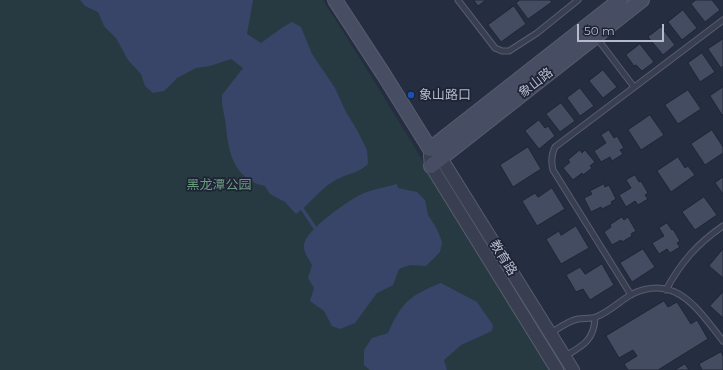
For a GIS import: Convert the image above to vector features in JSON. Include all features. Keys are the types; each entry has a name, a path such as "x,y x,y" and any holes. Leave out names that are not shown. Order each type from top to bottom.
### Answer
{"main road":[{"name":"教育路","path":"335,0 384,74 434,158"},
{"name":"象山路","path":"434,158 620,0"},
{"name":"象山路","path":"434,158 642,0"}],"street":[{"name":"教育路","path":"434,158 573,370"},
{"name":"教育路","path":"434,158 557,370"}],"lane":[{"path":"458,0 495,48 506,51 509,51 536,33 578,0"},
{"path":"631,295 553,170 551,159 555,147 723,20"},
{"path":"596,36 634,87"},
{"path":"666,290 673,277 690,253 704,239 723,226"},
{"path":"550,333 573,320 586,317 595,318 631,295 650,289 666,290 677,293 692,303 723,341"},
{"path":"564,357 588,341 593,331 595,318"}],"green space":[{"name":"黑龙潭公园","path":"0,0 323,0 551,370 0,370"}],"water":[{"path":"80,0 253,0 247,34 261,43 292,22 301,27 312,54 335,88 346,112 367,150 368,164 364,168 339,178 319,193 296,214 285,202 270,194 265,186 255,183 247,178 235,164 231,155 222,95 243,68 231,59 210,66 196,68 177,78 164,91 153,93 145,86 141,74 128,60 116,38 104,26 98,12 85,6"},
{"path":"397,184 398,188 417,192 425,200 428,215 437,229 442,242 440,252 426,266 410,265 399,269 393,285 377,293 355,323 340,329 332,326 324,311 310,301 314,288 308,278 312,265 304,250 306,239 312,231 329,216 357,196"},
{"path":"441,283 477,302 493,325 492,331 461,345 444,360 447,370 370,370 364,365 364,350 372,338 388,333 402,307 414,296"}],"building":[{"path":"474,0 486,0 478,6"},
{"path":"520,0 550,0 552,2 528,19 516,3"},
{"path":"696,0 712,0 720,10 705,22 691,4"},
{"path":"514,6 526,24 501,42 488,25"},
{"path":"683,10 697,28 682,40 668,22"},
{"path":"661,27 675,45 663,55 648,37"},
{"path":"723,39 723,66 721,68 708,49"},
{"path":"640,44 654,62 642,71 636,65 634,66 626,55"},
{"path":"702,53 715,72 700,82 688,63"},
{"path":"603,70 617,87 603,98 589,81"},
{"path":"723,87 723,114 722,115 710,96"},
{"path":"580,88 594,106 580,116 567,98"},
{"path":"688,90 701,109 678,124 665,105"},
{"path":"561,103 575,121 560,132 546,114"},
{"path":"650,115 664,135 641,150 628,130"},
{"path":"539,120 545,128 548,126 555,136 539,149 525,131"},
{"path":"609,130 614,138 617,136 624,148 620,150 623,154 612,161 610,157 601,162 594,151 606,143 601,135"},
{"path":"712,130 723,147 723,153 705,165 691,144"},
{"path":"528,147 541,169 513,187 500,165"},
{"path":"580,150 582,153 585,150 595,162 590,166 592,168 573,180 563,168 570,162 568,160"},
{"path":"678,157 685,168 688,166 695,175 671,192 657,171"},
{"path":"635,175 639,182 641,181 648,193 645,195 648,199 638,205 635,201 626,207 619,195 631,188 626,180"},
{"path":"723,177 723,194 715,183"},
{"path":"604,184 605,187 609,185 616,199 611,202 612,204 591,212 584,198 592,194 590,191"},
{"path":"552,188 565,209 537,226 522,201 535,193 538,197"},
{"path":"704,197 717,215 695,230 682,212"},
{"path":"622,217 624,220 628,217 636,231 631,234 632,236 622,242 621,240 612,245 604,232 611,227 610,225"},
{"path":"667,223 672,230 673,229 680,241 677,243 680,247 670,253 667,249 659,254 652,243 664,236 659,228"},
{"path":"576,226 589,248 561,264 546,239 559,231 561,235"},
{"path":"643,249 655,267 632,282 620,263"},
{"path":"723,249 723,278 709,266"},
{"path":"602,264 614,285 590,300 583,289 576,292 566,275 580,267 585,274"},
{"path":"723,292 723,318 710,306"},
{"path":"664,301 668,307 677,302 691,324 697,320 708,339 658,370 628,370 624,364 637,356 633,350 619,358 606,336"},
{"path":"721,352 723,356 723,370 702,370 699,364"},
{"path":"685,364 689,370 675,370"}],"waterway":[{"path":"301,207 317,231"}],"place":[{"name":"象山路口","path":"411,95"}]}
